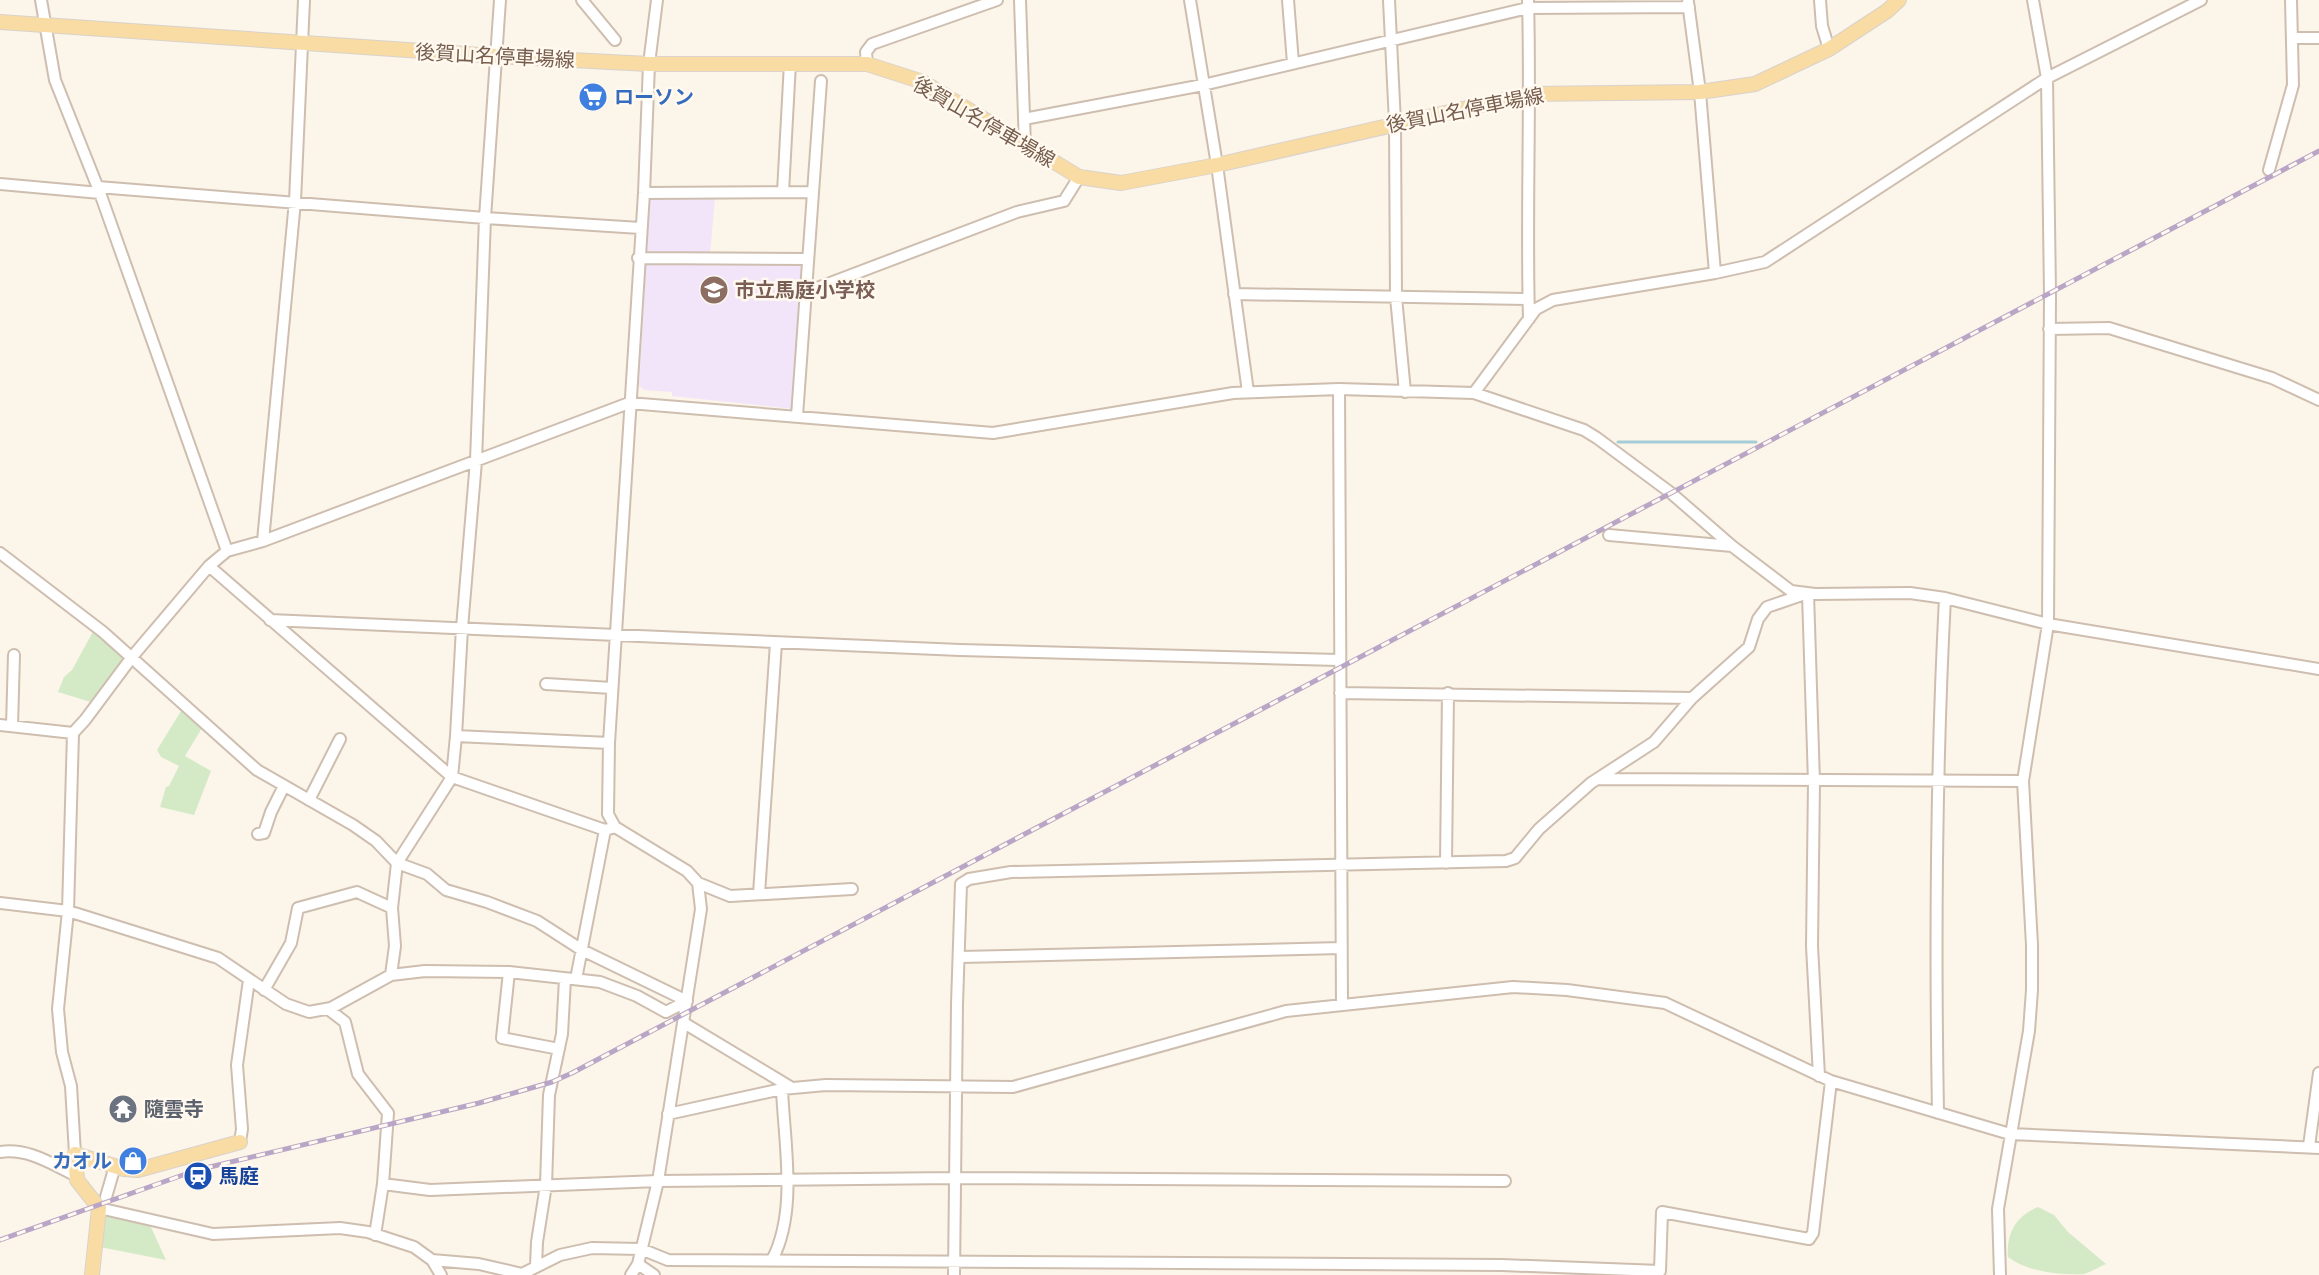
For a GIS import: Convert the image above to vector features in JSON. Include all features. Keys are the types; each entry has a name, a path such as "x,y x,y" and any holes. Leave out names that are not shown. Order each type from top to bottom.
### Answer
{"main road":[{"name":"後賀山名停車場線","path":"0,22 300,44 649,64 867,64 922,82 1079,177 1120,183 1217,165 1529,94 1700,92 1755,84 1829,49 1887,11 1899,0"},
{"path":"92,1275 102,1202 75,1175 75,1154 138,1170 240,1142"}],"street":[{"path":"41,0 55,80 99,190 227,551"},
{"path":"263,541 295,201 300,44 304,0"},
{"path":"391,975 395,946 392,908 397,862 452,777 476,461 485,219 500,0"},
{"path":"582,0 615,40"},
{"path":"536,1266 537,1242 546,1185 549,1095 570,979 582,950 610,828 608,814 609,743 612,688 639,228 644,193 649,64 657,0"},
{"path":"867,64 867,52 872,44 997,0"},
{"path":"1020,0 1025,146"},
{"path":"1190,0 1217,165 1248,392"},
{"path":"1288,0 1293,63"},
{"path":"1389,0 1395,123 1396,297 1405,392"},
{"path":"1820,0 1822,26 1829,49"},
{"path":"2000,1272 1998,1209 2029,1030 2032,990 2032,945 2023,782 2048,624 2047,78 2033,0"},
{"path":"1474,393 1536,309 1553,300 1714,273 1765,262 2047,78 2201,0"},
{"path":"2269,170 2293,85 2291,0"},
{"path":"1024,119 1203,85 1528,4 1688,4 1700,92 1714,273"},
{"path":"1528,4 1529,94 1526,210 1529,319"},
{"path":"2292,38 2319,38"},
{"path":"783,192 790,63"},
{"path":"797,416 806,259 821,81"},
{"path":"804,293 1017,212 1064,201 1079,177"},
{"path":"0,184 295,201 485,219 639,228"},
{"path":"644,193 812,192"},
{"path":"638,258 806,259"},
{"path":"1234,294 1528,299"},
{"path":"2049,329 2109,328 2198,353 2272,378 2319,400"},
{"path":"1339,389 1342,1005"},
{"path":"75,1154 71,1086 59,1030 68,911 73,733 132,657 209,566 227,551 263,541 629,403 993,434 1248,392 1339,389 1474,393 1584,430 1671,493 1782,586 1806,594"},
{"path":"1609,535 1732,546"},
{"path":"0,553 47,586 132,657 167,692 257,770 376,841 397,862 427,874 446,890 487,902 537,921 582,950 687,1001"},
{"path":"209,566 452,777 610,828 687,871 698,883 730,896 852,889"},
{"path":"954,1275 961,884 969,879 1011,872 1506,861 1515,858 1539,829 1598,779 1654,742 1692,698 1749,647 1758,619 1767,607 1806,594 1910,593 1945,597 2048,624 2319,669"},
{"path":"1806,594 1814,782 1812,946 1819,1076"},
{"path":"1938,1113 1935,948 1937,783 1945,597"},
{"path":"270,620 776,643 1339,660"},
{"path":"759,894 776,643"},
{"path":"12,726 14,655"},
{"path":"546,684 612,688"},
{"path":"1340,693 1692,698"},
{"path":"1446,862 1448,693"},
{"path":"0,725 73,733"},
{"path":"456,736 609,743"},
{"path":"309,800 340,739"},
{"path":"1598,779 2023,782"},
{"path":"258,834 264,833 284,786"},
{"path":"631,1275 638,1264 658,1181 701,909 698,883"},
{"path":"264,990 291,943 298,908 357,892 392,908"},
{"path":"0,903 68,911 218,958 264,990 299,1010 321,1012 391,975 425,971 509,972 600,982 637,996 666,1012 687,1001"},
{"path":"960,957 1341,948"},
{"path":"509,972 502,1038 559,1049"},
{"path":"240,1142 242,1130 237,1065 249,980"},
{"path":"668,1114 787,1089 826,1085 956,1088 1027,1084 1286,1011 1513,987 1650,1000 1679,1008 1832,1081 2010,1134 2314,1147 2319,1072"},
{"path":"328,1009 345,1022 358,1074 388,1113 383,1184 375,1235"},
{"path":"684,1023 787,1089"},
{"path":"432,1260 479,1263 522,1274 560,1255 592,1248 641,1249 668,1260 1502,1265 1660,1271 1662,1212 1809,1239 1813,1233 1832,1081"},
{"path":"772,1260 779,1247 782,1232 786,1182 787,1089"},
{"path":"0,1152 31,1153 75,1175"},
{"path":"116,1166 102,1202 213,1234 340,1228 375,1235 414,1247 432,1260 441,1275"},
{"path":"383,1184 430,1190 658,1181 786,1182 955,1178 1505,1181"},
{"path":"638,1264 654,1275"}],"shaded area":[{"path":"650,196 715,197 710,255 647,253"},
{"path":"646,262 799,263 801,267 794,409 672,396 672,392 644,390 639,386"}],"green space":[{"path":"95,628 129,657 94,703 58,692 64,677 72,670"},
{"path":"181,711 202,728 185,756 211,771 194,815 160,807 166,787 169,786 179,766 161,757 157,750"},
{"path":"2038,1207 2054,1215 2068,1232 2106,1264 2084,1274 2064,1274 2034,1269 2008,1257 2009,1240 2014,1226 2024,1215"},
{"path":"105,1214 150,1225 166,1260 100,1247"}],"waterway":[{"path":"1618,442 1756,442"}],"railway":[{"path":"0,1240 197,1170 479,1103 552,1082 572,1073 2319,151"}],"place":[{"name":"ローソン","path":"593,97"},
{"name":"市立馬庭小学校","path":"714,290"},
{"name":"隨雲寺","path":"123,1109"},
{"name":"カオル","path":"133,1161"},
{"name":"馬庭","path":"198,1176"}]}
